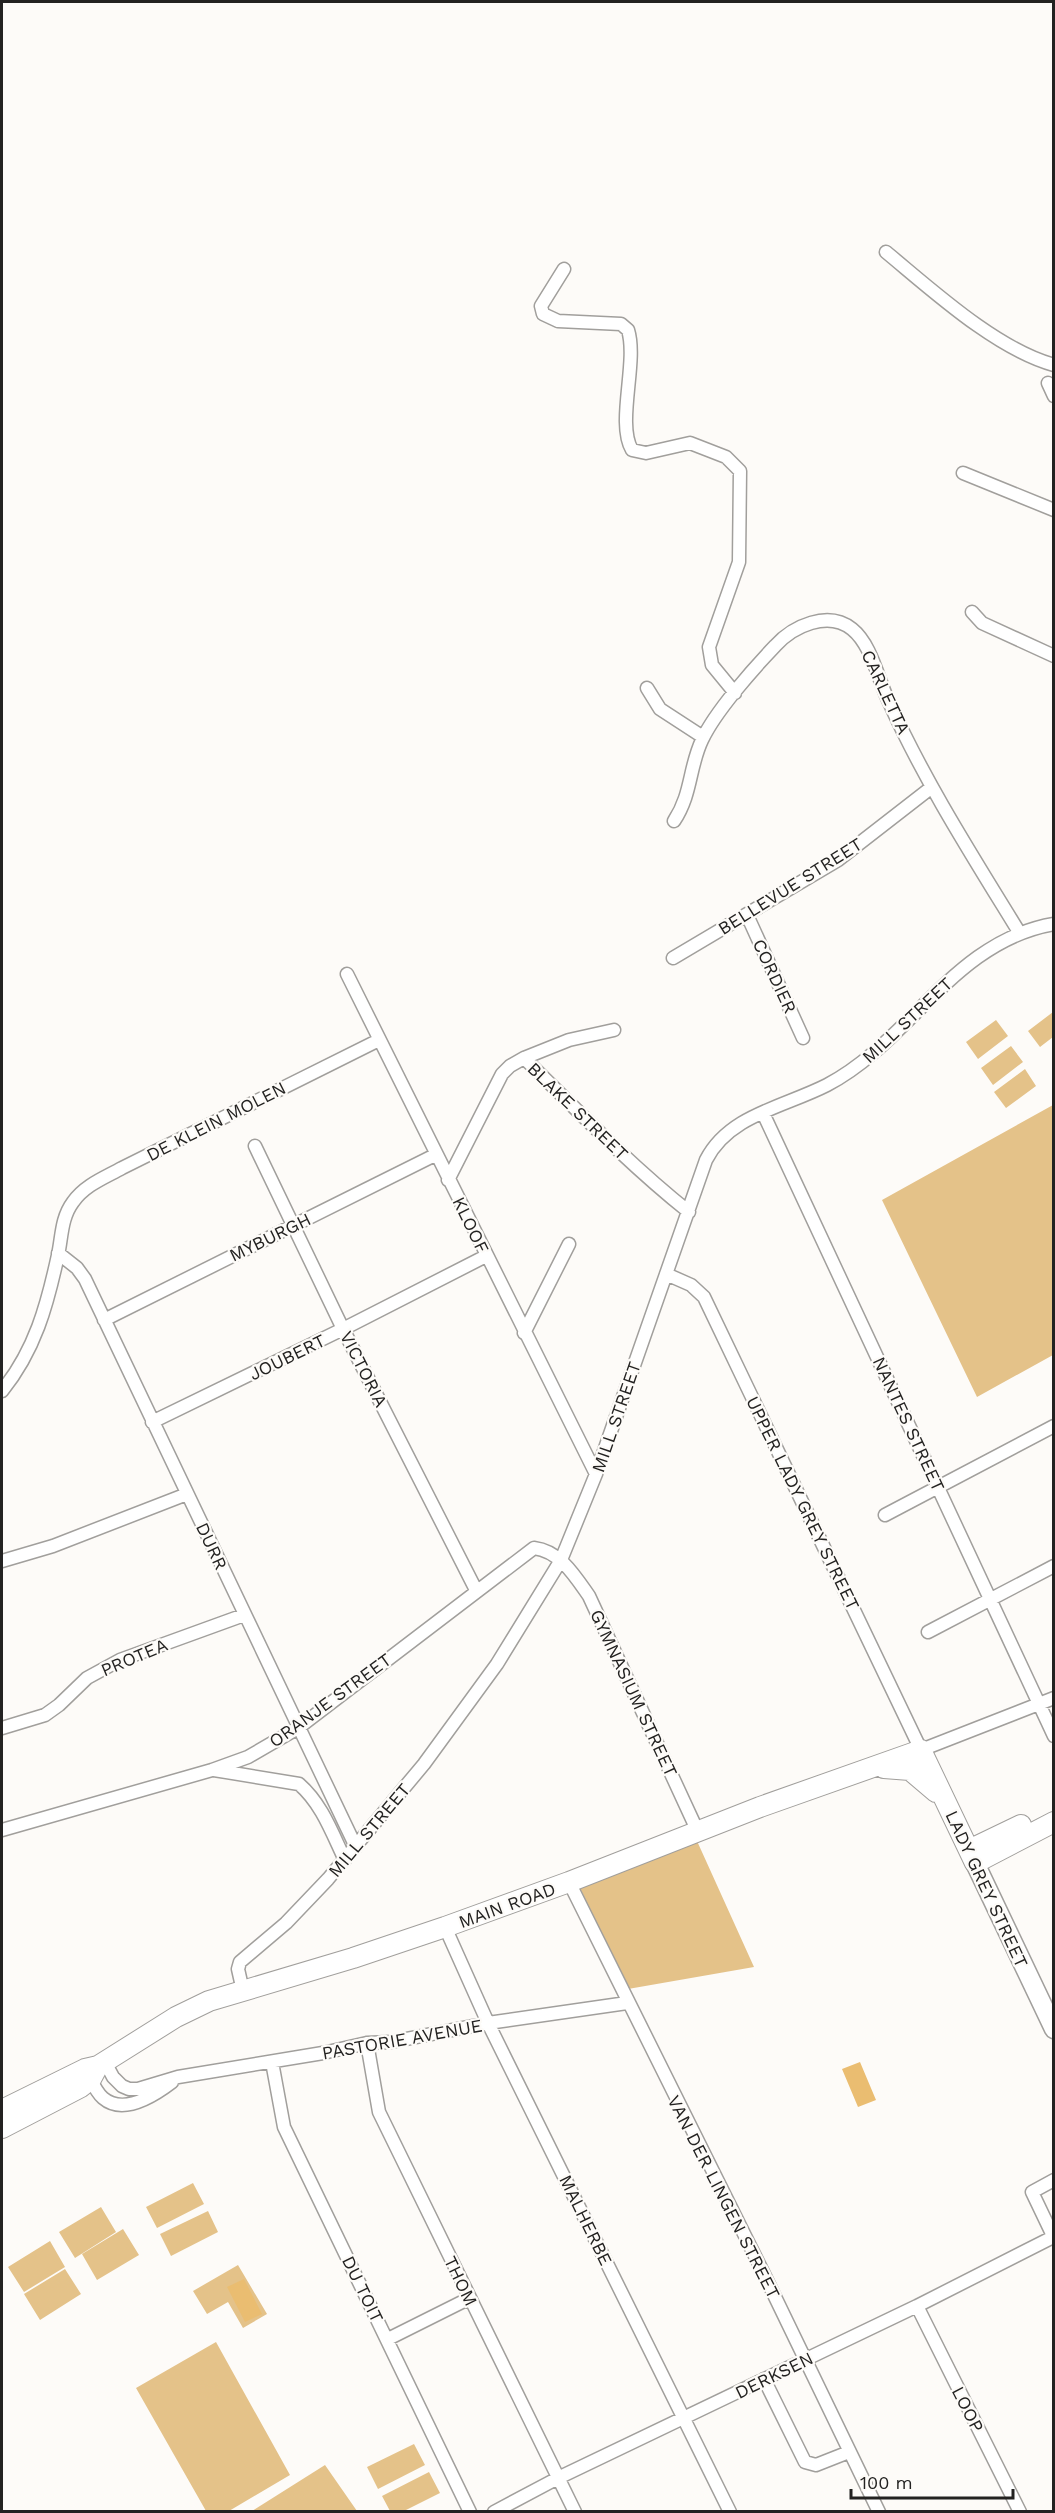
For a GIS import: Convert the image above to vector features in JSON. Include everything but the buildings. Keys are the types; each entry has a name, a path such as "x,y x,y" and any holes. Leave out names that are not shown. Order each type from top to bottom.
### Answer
{"main road":[{"name":"MAIN ROAD","path":"3,2120 67,2095 95,2069 185,2012 209,2001 353,1958 445,1927 921,1750"},
{"name":"LADY GREY STREET","path":"921,1750 1049,2009 1053,2028"},
{"path":"864,1771 893,1767 910,1770 925,1781 948,1805"},
{"path":"972,1856 1053,1810"},
{"path":"972,1856 1053,1822"}],"street":[{"path":"886,252 939,296 986,330 1022,353 1053,365"},
{"path":"564,269 540,306 543,314 558,321 621,324 628,330 630,349 626,427 632,450 646,453 690,443 726,457 740,471 739,562 708,647 712,665 735,693"},
{"path":"1048,383 1053,396"},
{"path":"963,473 1053,510"},
{"path":"972,612 978,620 987,625 1053,656"},
{"name":"CARLETTA","path":"674,821 687,800 697,753 703,737 735,693 785,636 804,625 817,622 841,623 855,631 865,646 889,702 932,787 1019,932"},
{"path":"647,688 660,709 703,737"},
{"name":"BELLEVUE STREET","path":"673,958 838,860 932,787"},
{"name":"CORDIER","path":"747,915 803,1038"},
{"name":"MILL STREET","path":"243,1991 238,1969 240,1962 286,1923 345,1860 424,1764 466,1709 561,1560 596,1474 712,1147 730,1129 821,1088 852,1069 965,965 1019,932 1053,924"},
{"name":"KLOOF","path":"347,974 435,1155 596,1474"},
{"path":"524,1058 569,1040 614,1030"},
{"name":"DE KLEIN MOLEN","path":"58,1253 65,1216 71,1204 88,1186 379,1040"},
{"name":"BLAKE STREET","path":"448,1180 502,1074 524,1058 597,1131 689,1212"},
{"name":"NANTES STREET","path":"763,1113 992,1599 1053,1736"},
{"name":"VICTORIA","path":"255,1146 344,1329 476,1590"},
{"name":"MYBURGH","path":"104,1320 435,1155"},
{"path":"524,1333 569,1244"},
{"path":"2,1391 16,1373 35,1339 58,1253"},
{"name":"DURR","path":"58,1253 77,1268 85,1279 356,1847"},
{"name":"JOUBERT","path":"152,1422 344,1329 486,1256"},
{"name":"UPPER LADY GREY STREET","path":"666,1274 691,1285 704,1297 921,1750"},
{"path":"885,1515 1053,1426"},
{"path":"2,1561 53,1546 187,1494"},
{"name":"ORANJE STREET","path":"2,1830 212,1770 248,1757 298,1728 534,1548 561,1560"},
{"name":"GYMNASIUM STREET","path":"561,1560 574,1573 589,1596 698,1832"},
{"path":"928,1632 1053,1566"},
{"name":"PROTEA","path":"2,1728 45,1714 59,1706 87,1678 120,1660 244,1615"},
{"path":"921,1750 1053,1698"},
{"path":"212,1770 299,1784 322,1812 345,1860"},
{"name":"VAN DER LINGEN STREET","path":"568,1882 763,2272 879,2511"},
{"name":"MALHERBE","path":"445,1927 488,2023 730,2511"},
{"name":"PASTORIE AVENUE","path":"95,2069 129,2089 367,2043 392,2042 488,2023 627,2003"},
{"name":"THOM","path":"367,2043 379,2112 575,2511"},
{"name":"DU TOIT","path":"272,2062 284,2127 470,2511"},
{"name":"PASTORIE AVENUE","path":"95,2069 103,2098 118,2104 140,2101 152,2096 178,2078"},
{"path":"1053,2180 1032,2192 1053,2237"},
{"name":"DERKSEN","path":"494,2511 917,2306 1053,2237"},
{"path":"388,2340 470,2298"},
{"name":"LOOP","path":"917,2306 1020,2511"},
{"path":"764,2379 806,2462 816,2465 849,2452"}],"shaded area":[{"path":"1053,1012 1053,1037 1040,1047 1028,1031"},
{"path":"996,1020 1008,1036 978,1059 966,1042"},
{"path":"1011,1046 1023,1062 993,1085 981,1068"},
{"path":"1025,1069 1036,1086 1006,1108 994,1092"},
{"path":"1053,1105 1053,1355 977,1397 882,1200"},
{"path":"697,1841 754,1967 628,1989 579,1886"},
{"path":"860,2062 876,2100 858,2107 842,2069"},
{"path":"193,2183 204,2204 157,2228 146,2207"},
{"path":"101,2207 116,2232 75,2258 59,2232"},
{"path":"208,2211 218,2232 171,2256 160,2234"},
{"path":"123,2229 139,2255 97,2280 82,2254"},
{"path":"50,2241 65,2267 24,2292 8,2267"},
{"path":"238,2265 267,2314 243,2328 228,2302 207,2314 193,2291"},
{"path":"65,2269 81,2294 40,2320 24,2294"},
{"path":"244,2279 262,2314 245,2322 227,2287"},
{"path":"216,2342 290,2475 229,2511 206,2511 136,2388"},
{"path":"414,2444 425,2465 378,2489 367,2467"},
{"path":"325,2465 357,2511 252,2511"},
{"path":"429,2472 440,2493 404,2511 390,2511 382,2496"}]}
